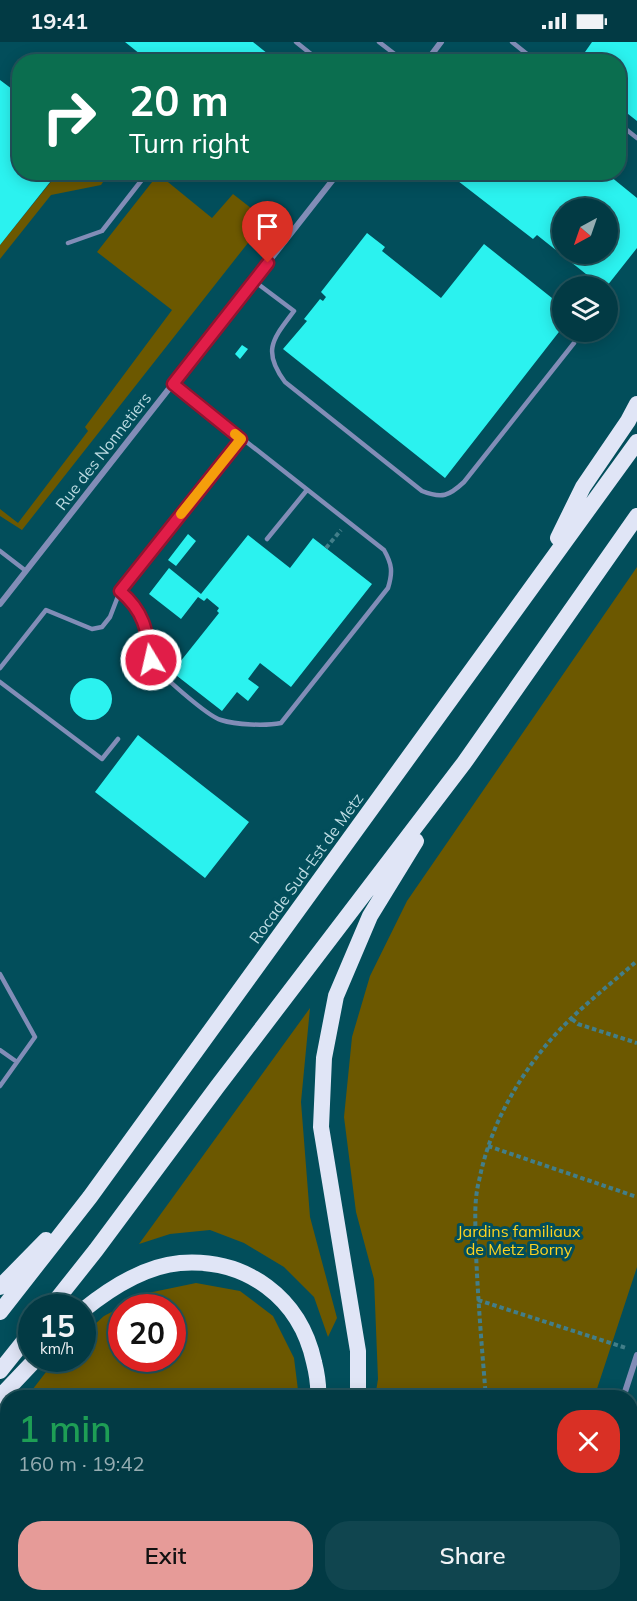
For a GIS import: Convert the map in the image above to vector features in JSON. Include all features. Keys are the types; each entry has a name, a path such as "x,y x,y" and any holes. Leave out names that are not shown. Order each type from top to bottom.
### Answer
{"highway":[{"path":"537,582 583,487 628,422 637,404"},
{"name":"Rocade Sud-Est de Metz","path":"0,1312 90,1197 637,442"},
{"path":"61,1294 464,764 637,516"},
{"path":"358,1390 358,1351 321,1127 324,1058 336,996 370,916 464,764"},
{"path":"0,1287 90,1197"},
{"path":"96,1301 117,1286 161,1267 179,1263 216,1265 240,1271 260,1282 290,1306 310,1342 317,1373 318,1390"},
{"path":"0,1371 18,1348"},
{"path":"7,1390 24,1372"}],"street":[{"name":"Rue des Nonnetiers","path":"0,604 333,180"},
{"path":"625,1390 637,1353"}],"lane":[{"path":"296,42 311,54"},
{"path":"379,42 395,54"},
{"path":"512,42 527,54"},
{"path":"68,243 102,231 142,180"},
{"path":"254,281 294,311 274,339 272,353 275,369 285,382 422,491 436,496 452,493 464,482 574,343"},
{"path":"120,591 138,610 146,629 151,660 160,674 219,720 270,726 281,723 388,588 393,572 384,550 173,384"},
{"path":"0,668 45,610 92,629 102,627 110,617 120,591 241,439"},
{"path":"267,539 307,490"},
{"path":"0,551 26,571"},
{"path":"0,682 102,759 118,739"},
{"path":"0,974 35,1037 0,1086"},
{"path":"0,1050 17,1062"}],"path":[{"path":"326,548 347,522"},
{"path":"485,1390 478,1300 475,1210 478,1181 488,1146 498,1120 526,1071 549,1042 637,961"},
{"path":"572,1019 578,1024 637,1043"},
{"path":"488,1146 637,1197"},
{"path":"478,1300 637,1353"}],"green space":[{"path":"52,180 104,180 101,185 51,195 0,259 0,245"},
{"path":"154,180 165,180 212,218 233,194 266,220 22,530 0,516 0,509 18,523 88,431 85,427 172,310 97,252"},
{"name":"Jardins familiaux de Metz Borny","path":"637,567 637,1267 597,1390 376,1390 378,1379 374,1279 356,1212 344,1117 352,1037 370,976 407,901"},
{"path":"310,1008 301,1102 310,1217 337,1318 328,1337 314,1297 284,1267 244,1243 210,1230 170,1234 139,1244"},
{"path":"196,1283 240,1291 273,1316 294,1358 298,1390 32,1390 46,1372 96,1372 96,1323 108,1314 108,1372 186,1372 186,1294 146,1294"}],"building":[{"path":"125,42 253,42 268,54 140,54"},
{"path":"592,42 637,42 637,121 626,112 626,54 587,54 585,52"},
{"path":"0,80 12,89 12,180 52,180 0,245"},
{"path":"615,180 637,198 637,248 615,276 588,276 573,264 618,264 618,198 552,198 552,247 537,235 533,239 458,181"},
{"path":"367,233 385,247 382,251 441,298 484,244 552,298 552,341 445,478 283,349 307,321 304,319 320,299 323,301 326,297 321,292"},
{"path":"242,345 248,349 240,359 235,354"},
{"path":"188,534 196,541 176,566 168,560"},
{"path":"248,535 290,568 313,538 372,584 291,687 260,663 248,679 259,687 248,701 237,692 222,711 172,672 219,613 217,611 219,608 207,598 204,601 198,597 181,619 149,594 169,568 201,594"},
{"path":"91,678 106,684 112,699 106,714 91,720 76,714 70,699 76,684"},
{"path":"138,735 249,822 205,878 95,792"}],"slow traffic":[{"path":"181,514 241,439 235,434"}],"route":[{"path":"151,660 146,629 138,610 120,591 241,439 173,384 268,263"}]}
